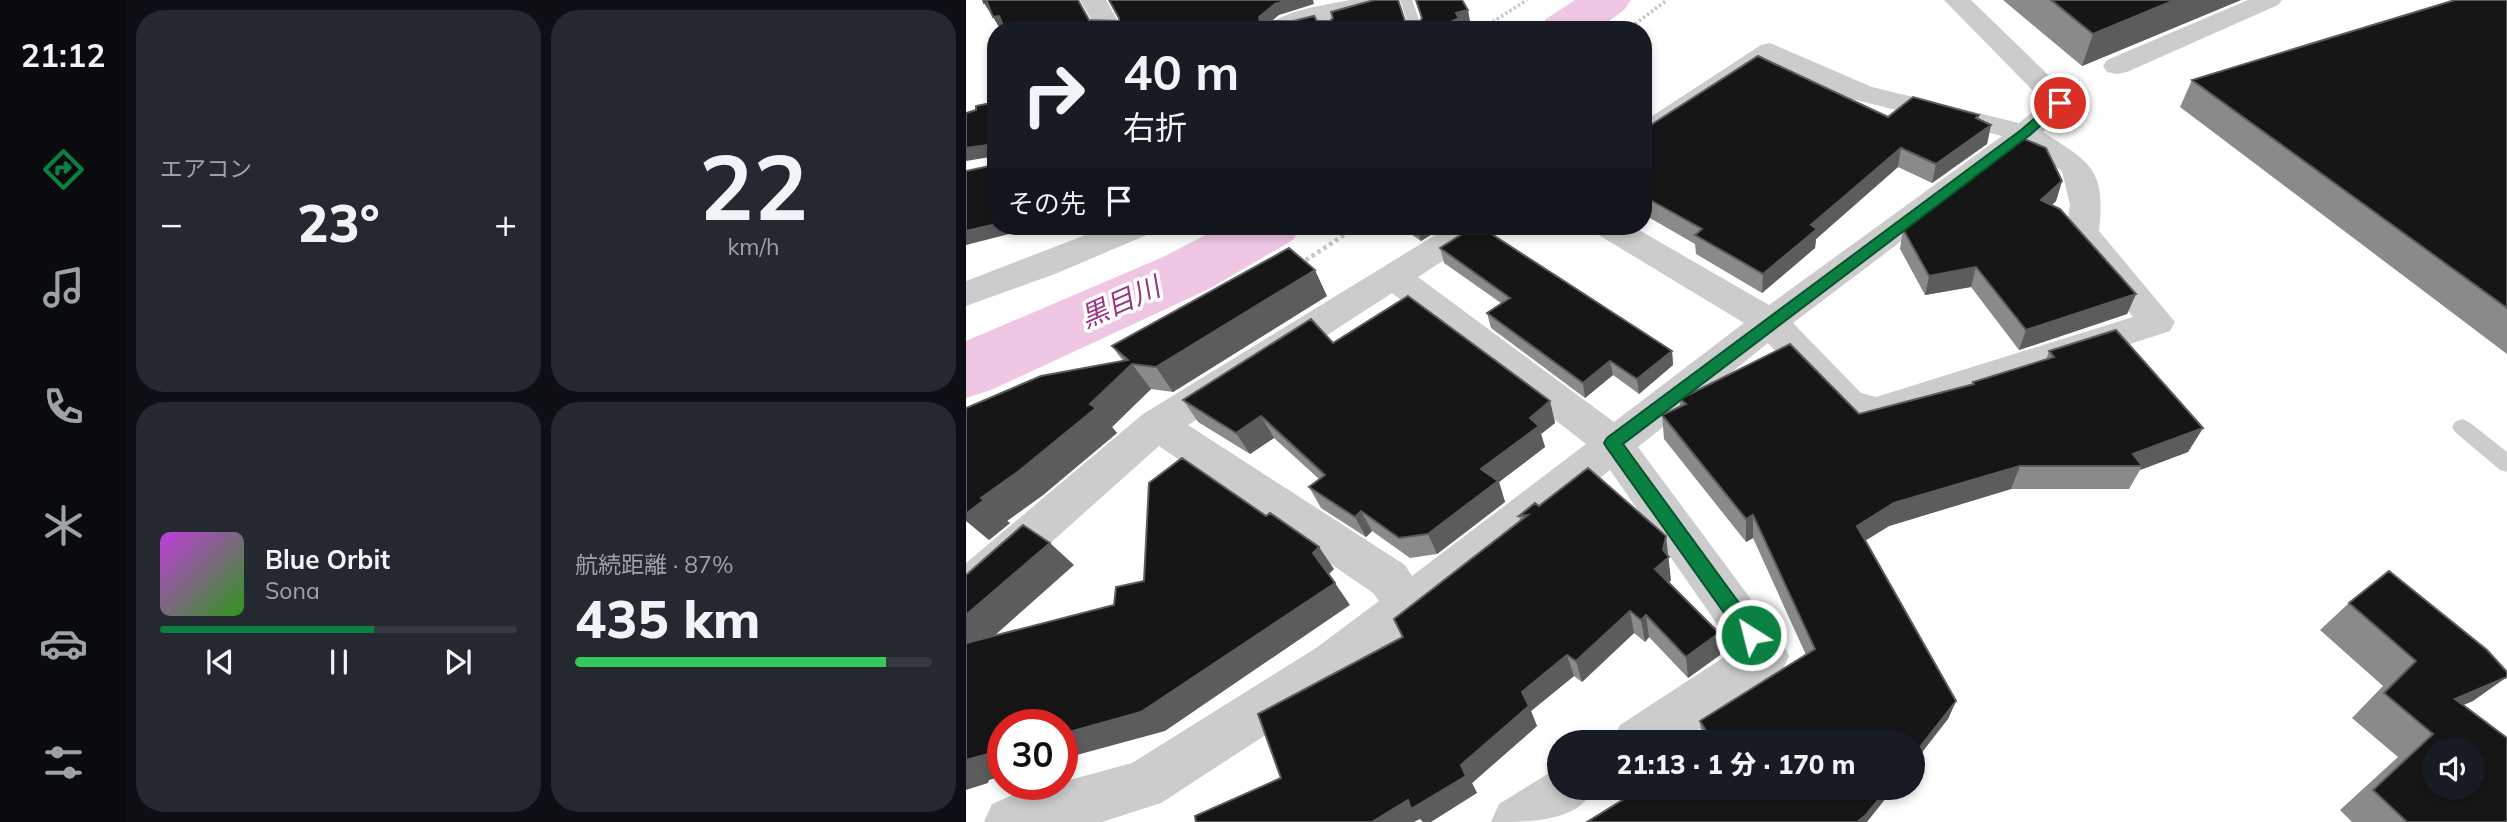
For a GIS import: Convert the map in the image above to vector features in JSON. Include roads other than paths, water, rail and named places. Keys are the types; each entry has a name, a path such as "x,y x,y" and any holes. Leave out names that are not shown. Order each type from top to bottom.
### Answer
{"street":[{"path":"1093,0 1105,21"},
{"path":"1328,21 1382,0"},
{"path":"1010,822 1134,804 1333,664 1613,443 2060,103 1957,0"},
{"path":"2117,66 2269,0"},
{"path":"1623,235 1770,322 1847,403 1862,410 1876,412 2158,322 2082,233 2086,205 2083,186 2075,166 2025,132 1862,93 1770,51 1652,129"},
{"path":"966,294 1117,235"},
{"path":"966,590 1157,425 1458,235"},
{"path":"1392,275 1613,443 1766,656 1655,730"},
{"path":"1157,425 1389,579 1406,606"},
{"path":"1517,822 1551,800"}],"lane":[{"path":"1406,0 1414,21"},
{"path":"2462,427 2507,464"}],"waterway":[{"name":"黒目川","path":"1577,21 1607,0"},
{"name":"黒目川","path":"966,371 1186,273 1255,235"}]}
